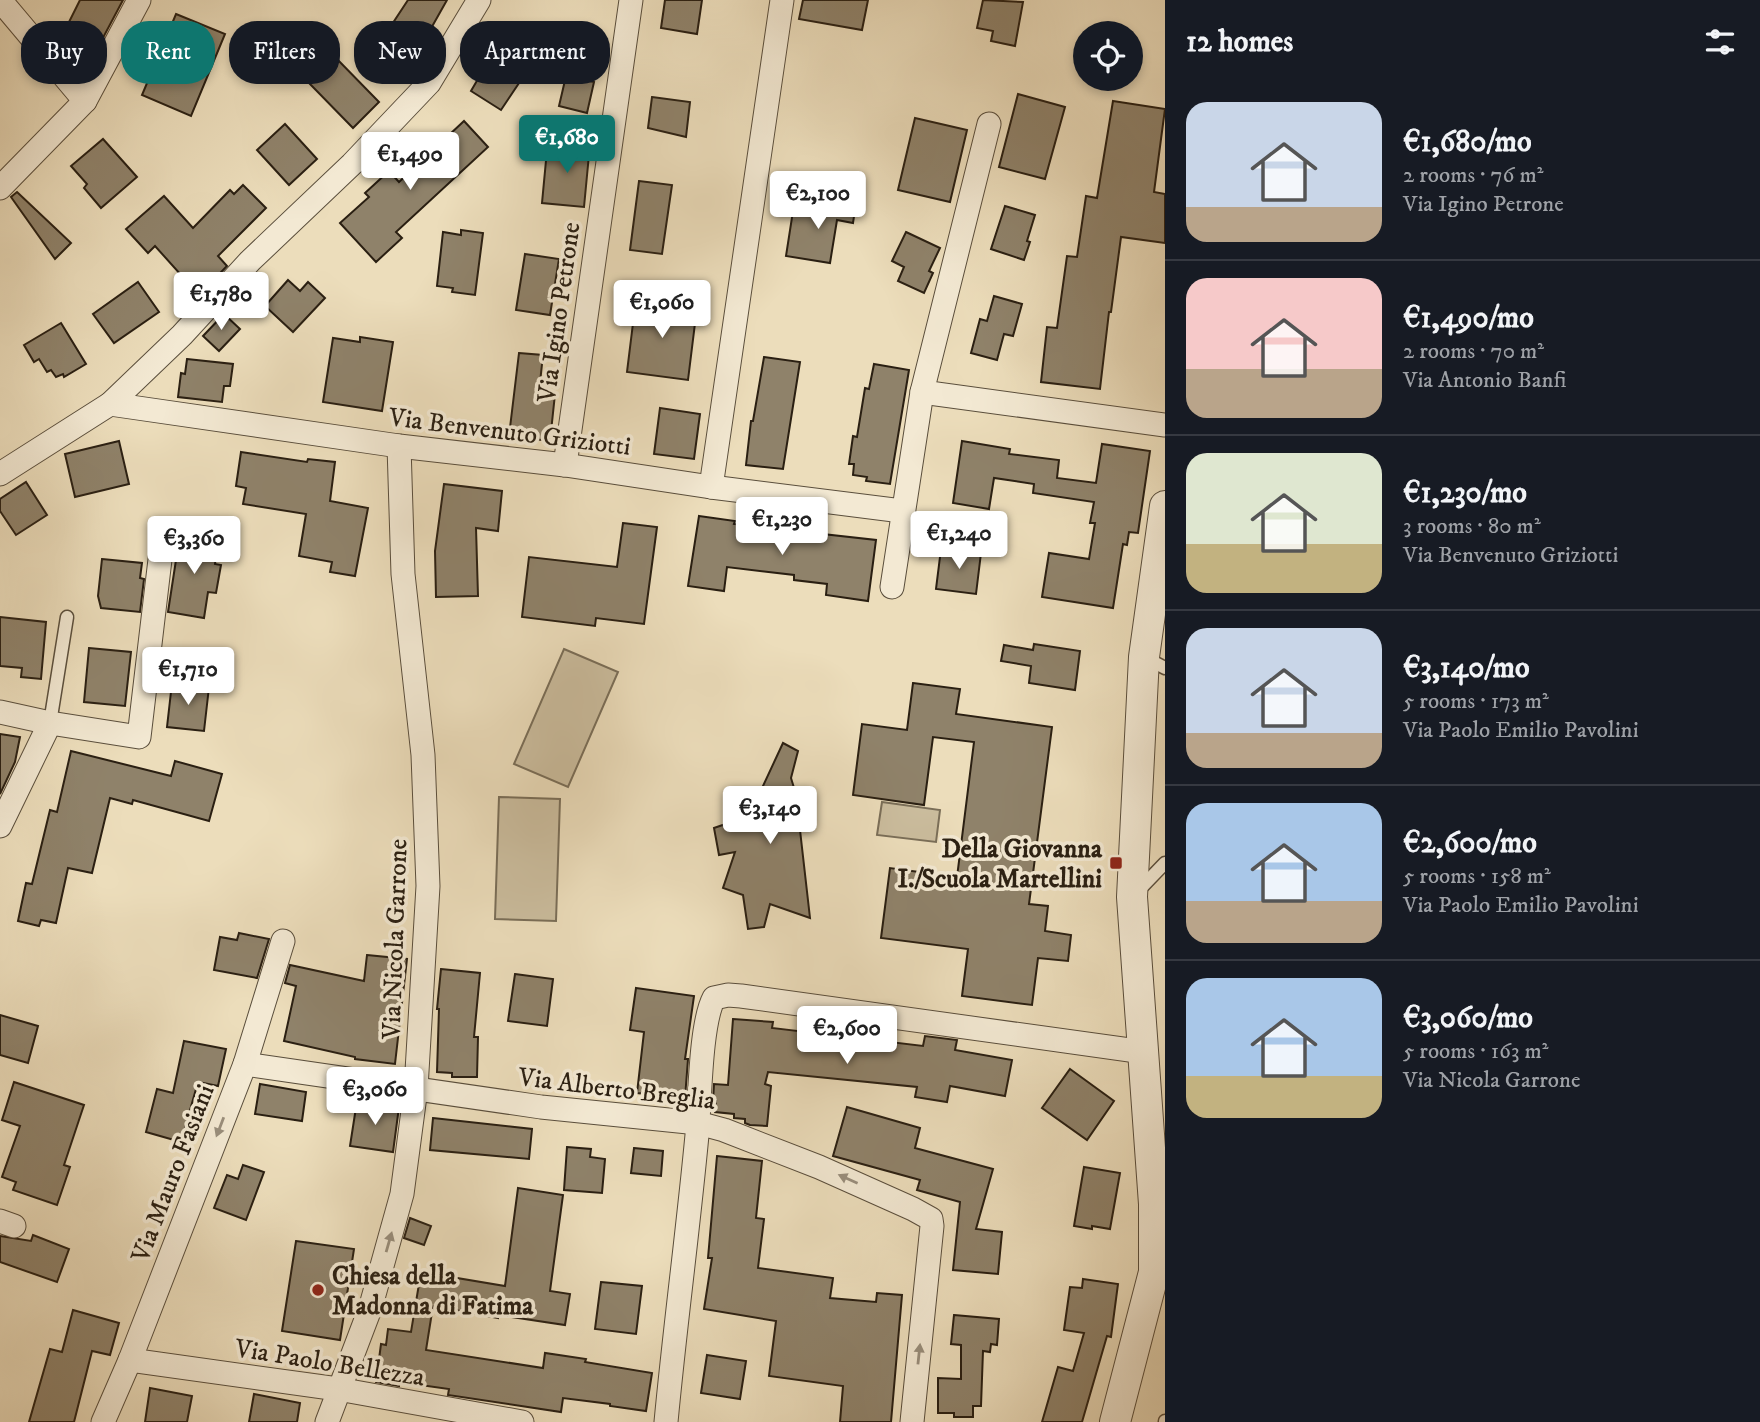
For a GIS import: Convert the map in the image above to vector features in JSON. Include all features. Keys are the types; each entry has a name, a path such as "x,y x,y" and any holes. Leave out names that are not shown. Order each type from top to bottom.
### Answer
{"street":[{"path":"0,0 85,101"},
{"path":"0,188 85,101 139,0"},
{"path":"0,474 110,404 182,335 250,261 352,164 429,83 479,0"},
{"name":"Via Igino Petrone","path":"565,465 631,0"},
{"path":"711,487 782,0"},
{"path":"892,587 922,391 989,124"},
{"path":"922,391 1165,425"},
{"name":"Via Benvenuto Griziotti","path":"110,404 399,446 565,465 902,511"},
{"name":"Via Nicola Garrone","path":"327,1422 370,1309 402,1194 416,1088 428,886 423,755 403,574 399,446"},
{"path":"1115,1422 1154,1272 1160,1263 1154,1204 1151,1094 1144,1052 1132,897 1154,662 1165,506"},
{"path":"0,712 139,737 161,551"},
{"path":"0,826 50,723"},
{"name":"Via Mauro Fasiani","path":"103,1422 130,1360 245,1064 283,941"},
{"path":"666,1422 707,1024 712,1002 718,996 741,996 1144,1052"},
{"name":"Via Alberto Breglia","path":"245,1064 587,1113 698,1123 724,1130 819,1167 913,1209 930,1219 932,1226 912,1422"},
{"name":"Via Paolo Bellezza","path":"130,1360 338,1389 522,1422"}],"lane":[{"path":"50,723 67,617"},
{"path":"1132,897 1165,863"}],"shaded area":[{"path":"564,649 618,672 568,787 514,764"},
{"path":"499,797 560,799 556,921 495,919"},
{"path":"882,802 940,810 936,842 877,835"}],"building":[{"path":"80,0 123,0 107,30 107,21 70,21"},
{"path":"408,0 447,0 435,21 394,21"},
{"path":"665,0 702,0 697,34 661,28"},
{"path":"803,0 868,0 862,30 799,19"},
{"path":"983,0 1023,2 1015,46 991,41 993,31 977,28"},
{"path":"176,14 193,21 173,21"},
{"path":"215,30 225,34 215,58"},
{"path":"340,62 354,76 354,84 361,84 379,102 353,128 310,84 340,84"},
{"path":"147,84 204,84 191,116 142,95"},
{"path":"475,84 518,84 501,110 471,91"},
{"path":"564,84 594,84 587,113 559,106"},
{"path":"1018,94 1065,107 1045,179 999,167"},
{"path":"652,97 690,102 686,137 648,128"},
{"path":"1113,101 1165,109 1154,192 1165,194 1165,243 1121,237 1100,389 1041,382 1047,327 1057,328 1067,256 1077,257 1086,196 1097,198"},
{"path":"915,118 967,130 950,202 898,190"},
{"path":"464,121 488,147 396,232 402,238 376,262 340,223 369,197 365,193 389,171 399,182"},
{"path":"285,124 317,159 289,185 257,150"},
{"path":"103,139 137,177 101,208 84,188 87,184 71,166"},
{"path":"561,141 590,144 584,207 542,203 547,150 560,152"},
{"path":"639,181 672,185 662,254 630,250"},
{"path":"243,185 266,208 218,256 227,266 199,295 155,246 148,253 126,229 164,196 193,228 230,190 234,194"},
{"path":"17,192 71,243 55,259 11,197"},
{"path":"825,198 856,203 853,223 837,220 830,263 786,256 793,211 822,216"},
{"path":"1005,206 1035,215 1024,260 991,249"},
{"path":"461,230 483,233 475,295 452,292 453,288 437,286 443,232 461,235"},
{"path":"906,232 940,248 929,271 933,273 924,293 898,281 904,267 892,261"},
{"path":"525,254 559,259 550,315 516,310"},
{"path":"288,280 300,291 308,282 325,298 293,332 265,306"},
{"path":"138,282 159,312 114,343 93,314"},
{"path":"994,296 1022,304 1013,336 1004,334 997,360 971,353 980,319 987,321"},
{"path":"636,299 697,307 688,380 627,372"},
{"path":"224,314 240,329 219,351 203,336"},
{"path":"61,323 86,364 64,377 63,374 56,377 51,370 47,372 39,359 34,362 24,345"},
{"path":"360,337 393,342 382,411 323,402 333,338 360,342"},
{"path":"519,353 543,355 539,392 555,394 550,441 509,436"},
{"path":"764,357 800,362 783,469 746,465 751,421"},
{"path":"187,359 233,364 230,386 224,386 222,402 178,397 181,373 185,374"},
{"path":"874,364 909,370 890,484 866,481 867,477 853,475 854,464 849,464 853,436 857,437 865,388 869,389"},
{"path":"660,408 700,414 694,459 654,454"},
{"path":"119,441 129,484 75,497 65,454"},
{"path":"962,441 1010,449 1009,454 1059,460 1057,478 1096,483 1102,444 1150,451 1138,533 1129,532 1127,545 1123,544 1113,608 1042,597 1049,553 1089,559 1095,523 1090,523 1094,502 1033,493 1034,484 994,478 989,509 953,503"},
{"path":"241,452 307,462 308,459 335,462 330,501 368,508 355,576 330,572 332,562 299,556 306,514 243,504 246,488 236,486"},
{"path":"26,482 47,515 16,535 0,511 0,499"},
{"path":"444,484 502,491 498,531 476,528 478,596 436,597 435,551"},
{"path":"699,516 735,521 734,524 876,540 868,601 826,595 827,584 794,580 794,575 727,567 724,591 688,586"},
{"path":"623,523 657,527 644,624 596,618 595,626 522,617 529,557 617,567"},
{"path":"180,534 218,540 215,564 221,565 216,593 208,592 204,618 168,612"},
{"path":"941,549 981,553 976,594 936,589"},
{"path":"102,559 142,563 140,578 144,579 140,612 101,608 98,596"},
{"path":"0,617 46,622 41,679 21,677 22,668 0,666"},
{"path":"1034,644 1080,651 1075,690 1029,683 1031,666 1001,661 1004,645 1033,650"},
{"path":"89,648 131,652 125,706 84,702"},
{"path":"172,683 209,687 204,731 167,727"},
{"path":"913,683 960,689 956,714 1052,727 1029,904 1048,906 1045,931 1071,935 1068,961 1038,958 1032,1005 962,996 968,949 881,938 890,868 957,877 974,742 933,737 924,805 853,795 862,724 907,730"},
{"path":"0,734 20,737 15,762 0,794"},
{"path":"783,743 798,751 791,778 798,801 813,797 815,828 800,830 810,918 770,904 764,927 748,929 743,895 723,888 735,852 719,855 714,828 749,816"},
{"path":"71,751 171,776 175,761 222,774 209,821 133,800 132,804 110,798 92,873 68,868 56,923 41,920 39,926 18,921 26,883 32,884 50,810 57,812"},
{"path":"239,933 269,939 257,978 214,970 220,937 237,940"},
{"path":"367,955 407,959 395,1064 355,1059 284,1041 296,986 285,983 290,965 364,981"},
{"path":"441,969 480,973 474,1037 478,1037 477,1077 452,1077 452,1073 437,1072 437,1009"},
{"path":"515,974 553,979 547,1026 508,1021"},
{"path":"636,988 694,996 685,1059 688,1059 685,1098 637,1093 644,1032 630,1030"},
{"path":"0,1015 38,1026 28,1063 0,1055"},
{"path":"733,1019 773,1022 772,1028 923,1046 925,1036 957,1040 955,1050 1012,1060 1005,1096 950,1086 947,1102 915,1097 917,1087 768,1072 765,1084 771,1086 767,1126 750,1125 745,1123 745,1119 734,1118 734,1114 715,1112 716,1101 713,1101 714,1084 728,1085"},
{"path":"184,1041 226,1049 218,1086 198,1082 181,1142 146,1132 157,1089 173,1093"},
{"path":"1070,1069 1114,1101 1087,1140 1042,1108"},
{"path":"14,1082 84,1105 64,1165 70,1167 57,1205 13,1190 16,1182 2,1177 20,1126 2,1120"},
{"path":"260,1084 306,1092 302,1121 255,1114"},
{"path":"357,1101 399,1107 393,1152 350,1146"},
{"path":"847,1107 920,1128 915,1148 993,1169 976,1229 1002,1232 998,1274 953,1270 960,1202 917,1190 920,1180 833,1156"},
{"path":"433,1118 532,1129 529,1159 430,1150"},
{"path":"567,1147 591,1149 590,1157 605,1159 602,1193 564,1190"},
{"path":"634,1148 663,1151 661,1176 631,1173"},
{"path":"717,1156 762,1161 756,1218 764,1219 758,1268 833,1278 830,1298 876,1302 877,1293 902,1295 891,1422 840,1422 843,1386 769,1376 776,1321 704,1309 712,1258 708,1258"},
{"path":"243,1165 264,1172 246,1220 214,1208 227,1175 238,1179"},
{"path":"1084,1167 1120,1173 1110,1229 1074,1226"},
{"path":"518,1188 563,1195 550,1291 570,1294 565,1325 498,1315 498,1318 433,1306 426,1350 543,1368 545,1353 652,1373 646,1411 563,1398 561,1412 448,1395 449,1389 399,1382 399,1386 376,1382 381,1344 386,1345 388,1329 411,1332 421,1272 505,1286"},
{"path":"410,1218 431,1226 424,1245 404,1238"},
{"path":"33,1235 69,1249 57,1282 0,1262 0,1236 31,1241"},
{"name":"Chiesa della Madonna di Fatima","path":"296,1241 354,1249 340,1340 282,1331"},
{"path":"1083,1279 1118,1284 1111,1337 1107,1336 1082,1422 1042,1422 1058,1367 1073,1371 1084,1333 1064,1330 1070,1287 1082,1288"},
{"path":"601,1282 642,1286 636,1334 595,1329"},
{"path":"73,1310 119,1323 110,1355 92,1351 74,1422 29,1422 50,1349 62,1352"},
{"path":"954,1315 999,1319 997,1345 991,1344 990,1352 983,1351 981,1406 973,1406 973,1417 954,1417 954,1413 938,1413 938,1378 961,1379 961,1345 951,1344"},
{"path":"707,1355 746,1361 740,1399 701,1393"},
{"path":"150,1388 192,1396 187,1422 145,1422"},
{"path":"254,1394 300,1403 297,1422 249,1422"}],"place":[{"name":"Della Giovanna I./Scuola Martellini","path":"1116,863"},
{"name":"Chiesa della Madonna di Fatima","path":"318,1290"}]}
